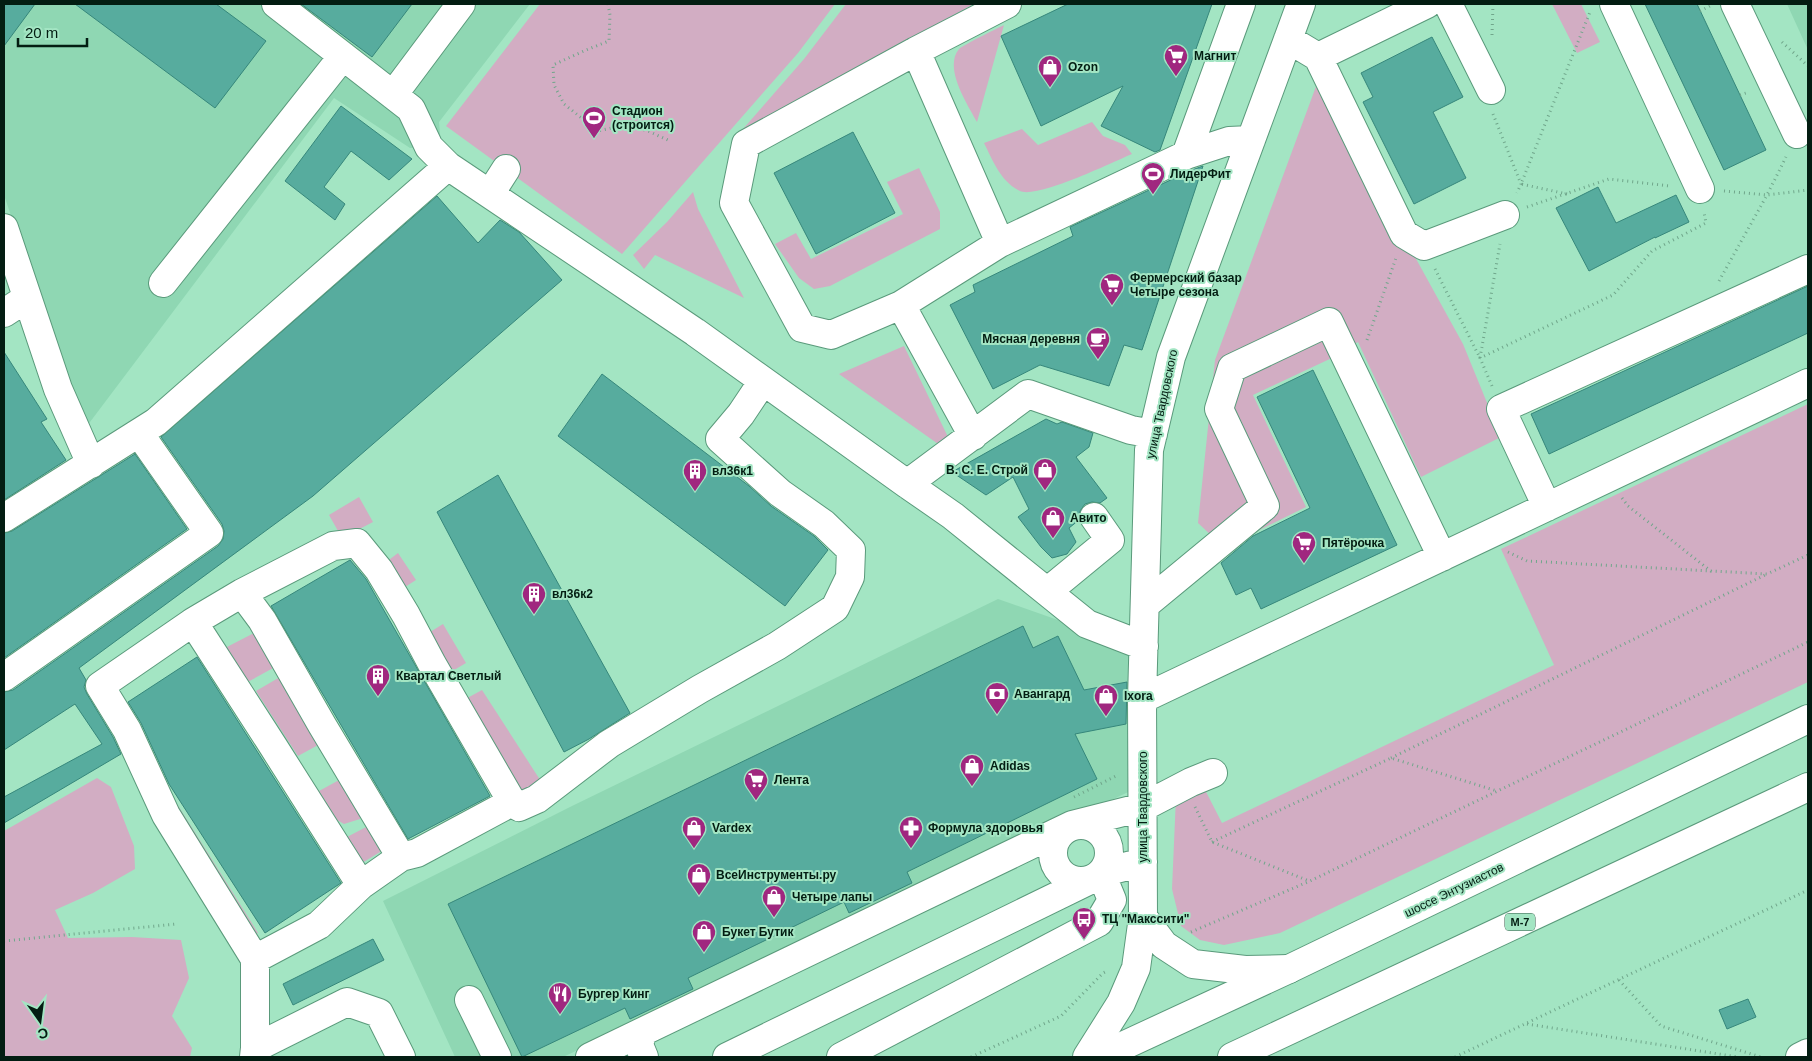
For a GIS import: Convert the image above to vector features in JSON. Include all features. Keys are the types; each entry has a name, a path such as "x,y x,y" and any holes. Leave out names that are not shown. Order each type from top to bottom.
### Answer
{"main road":[{"path":"276,4 411,109 429,147 448,166 695,332 764,381 952,516 1087,624 1144,646"},
{"path":"393,95 461,4"},
{"path":"1007,4 916,50 746,144 734,204 802,328 831,336 901,305 1000,242 1186,155 1229,140 1251,140"},
{"path":"1186,155 1241,4"},
{"name":"улица Твардовского","path":"1087,1057 1121,1003 1136,968 1143,917 1142,699 1150,450 1153,434 1171,357 1301,4"},
{"path":"1318,57 1427,4"},
{"path":"1448,4 1491,90"},
{"path":"1614,4 1700,189"},
{"path":"1735,4 1797,134"},
{"path":"1288,39 1318,57 1414,240 1506,215"},
{"path":"916,50 1000,242"},
{"path":"162,283 343,56"},
{"path":"4,518 156,422 448,166"},
{"path":"490,194 506,169"},
{"path":"4,233 58,389 91,464"},
{"path":"1547,506 1501,409 1808,269"},
{"path":"4,312 27,298"},
{"path":"901,305 972,436"},
{"path":"1145,605 1264,506 1219,409 1232,368 1329,322 1442,557"},
{"path":"401,1057 379,1013 347,1002 255,1053 256,959 166,815 127,730 100,686 193,622 242,593 333,546 357,543 379,570 406,615 432,664 512,802 519,807 537,799 609,744 776,646 835,608 850,577 851,550 824,524 780,493 720,439 741,414 764,381"},
{"path":"1142,699 1808,383"},
{"path":"907,484 1028,394 1132,430 1153,434"},
{"path":"4,676 209,533 139,433"},
{"path":"1048,591 1110,540 1094,517"},
{"path":"242,593 262,620 322,726 401,857"},
{"path":"193,622 361,885"},
{"name":"шоссе Энтузиастов","path":"1099,1057 1289,969 1808,719"},
{"path":"590,1057 643,1045 1069,813 1143,807 1213,773"},
{"name":"М-7","path":"1232,1057 1808,787"},
{"path":"256,959 319,925 361,885 401,857 418,853 512,802"},
{"path":"1069,813 1055,842 1053,853 1055,864 1061,873 1070,879 1081,881 1143,862"},
{"path":"727,1057 1097,876 1107,863 1110,852 1107,842 1101,832 1092,826 1081,824 1069,813"},
{"path":"841,1057 1099,922 1112,900 1097,876"},
{"path":"1143,917 1164,945 1193,964 1245,970 1289,969"},
{"path":"469,1000 497,1057"},
{"path":"1800,1057 1808,1053"}],"path":[{"path":"608,4 610,41 553,65 554,85 564,104 598,130 625,125 648,131 670,141"},
{"path":"1480,358 1506,215 1521,184 1594,4"},
{"path":"1700,11 1716,4"},
{"path":"1782,41 1808,66"},
{"path":"1491,90 1492,112 1521,184"},
{"path":"1716,286 1767,195 1797,134"},
{"path":"1506,215 1609,179 1767,195 1808,190"},
{"path":"1521,184 1567,194"},
{"path":"1480,358 1613,295 1652,251 1706,223 1700,189"},
{"path":"1366,340 1414,240"},
{"path":"1414,240 1480,358 1501,409"},
{"path":"1606,479 1628,506 1712,572"},
{"path":"1479,540 1527,561 1767,574"},
{"path":"1212,842 1391,758 1808,555"},
{"path":"1188,933 1310,881 1808,642"},
{"path":"1391,758 1498,791"},
{"path":"1069,813 1126,772"},
{"path":"1184,786 1212,842 1310,881"},
{"path":"1455,1057 1808,890"},
{"path":"4,941 176,924"},
{"path":"971,1057 1061,1016 1103,973 1109,970"},
{"path":"1619,980 1661,1026 1761,1057"},
{"path":"1527,1024 1738,1057"}],"shaded area":[{"path":"4,4 530,4 439,122 441,146 410,148 334,98 84,430 4,195"},
{"name":"Стадион (строится)","path":"540,4 835,4 798,53 622,254 446,126"},
{"path":"846,4 974,4 736,137 804,59"},
{"path":"1552,4 1581,4 1600,42 1577,53"},
{"path":"1787,4 1808,4 1808,50"},
{"path":"1004,25 977,122 955,76 955,57 962,47"},
{"path":"1318,81 1463,344 1501,437 1421,477 1358,342 1334,357 1253,395 1306,507 1217,551 1214,538 1198,523 1215,360"},
{"path":"1092,122 1103,136 1125,145 1132,154 1042,190 1029,192 1020,191 1013,187 994,164 984,143 1022,129 1038,145"},
{"path":"919,168 940,212 940,229 830,286 814,289 799,278 775,244 796,233 811,259 903,214 887,182"},
{"path":"693,192 698,209 744,298 655,255 644,269 633,255 667,222"},
{"path":"904,346 948,437 941,446 839,374"},
{"path":"1808,404 1808,682 1280,933 1224,945 1200,940 1181,926 1172,889 1176,797 1202,784 1222,823 1554,665 1501,549"},
{"path":"359,497 373,522 342,538 329,515"},
{"path":"398,553 416,580 397,592 381,566"},
{"path":"998,599 1129,645 1139,787 563,1057 455,1057 383,901 572,806"},
{"path":"443,624 466,663 444,676 422,637"},
{"path":"256,632 275,667 246,683 223,649"},
{"path":"280,677 320,744 298,756 256,691"},
{"path":"482,690 544,786 520,797 460,702"},
{"path":"97,778 111,787 134,846 135,869 93,893 55,910 68,938 132,937 181,940 189,978 172,1016 192,1048 190,1057 4,1057 4,831"},
{"path":"341,779 360,809 360,819 344,824 337,820 319,791"},
{"path":"177,804 258,933 249,939 170,810"},
{"path":"370,825 385,849 362,863 347,837"}],"building":[{"path":"4,4 35,4 4,46"},
{"path":"75,4 216,4 266,41 215,108"},
{"path":"301,4 412,4 372,57"},
{"path":"1068,4 1212,4 1160,150 1155,152 1101,126 1123,86 1041,126 1001,36"},
{"path":"1645,4 1697,4 1766,150 1724,170"},
{"path":"1432,37 1463,97 1433,112 1466,178 1414,204 1363,102 1373,97 1361,73"},
{"path":"341,106 412,159 389,180 351,151 324,187 345,204 335,220 285,181"},
{"path":"853,132 895,213 816,254 774,173"},
{"path":"1203,166 1142,350 1124,345 1109,386 1040,365 993,389 950,305 975,292 973,285 1073,236 1070,227"},
{"path":"1598,187 1616,223 1676,195 1689,222 1589,271 1556,208"},
{"path":"437,196 478,243 500,220 519,232 562,280 313,496 79,668 86,680 84,687 87,694 121,754 4,823 4,797 102,744 75,704 4,750 4,692 13,690 218,546 223,539 224,531 222,524 161,437"},
{"path":"1808,286 1808,333 1549,454 1531,414"},
{"path":"4,352 47,419 41,422 66,460 4,500"},
{"path":"1313,370 1397,545 1261,609 1251,588 1236,595 1221,563 1253,536 1310,508 1257,397"},
{"name":"вл36к1","path":"602,374 749,486 771,506 814,536 828,550 785,606 558,436"},
{"path":"1046,419 1057,424 1062,422 1093,433 1089,447 1076,457 1107,498 1100,503 1092,502 1085,504 1080,511 1079,520 1069,528 1076,542 1067,554 1052,558 1018,517 1029,509 1013,477 986,495 952,472"},
{"path":"135,454 187,529 4,658 4,533 12,531"},
{"name":"вл36к2","path":"498,475 630,713 589,739 564,752 437,512"},
{"name":"Квартал Светлый","path":"350,560 366,579 490,796 408,839 271,606"},
{"path":"1023,626 1033,648 1058,636 1084,690 1127,682 1126,724 1075,734 1097,779 907,872 912,883 849,913 844,902 688,978 693,989 630,1019 625,1008 522,1057 448,904"},
{"path":"197,657 341,883 265,933 169,784 141,723 128,702"},
{"path":"373,939 384,960 293,1005 283,984"},
{"path":"1748,999 1756,1017 1727,1029 1719,1010"}],"place":[{"name":"Магнит","path":"1176,77"},
{"name":"Ozon","path":"1050,88"},
{"name":"Стадион (строится)","path":"594,139"},
{"name":"ЛидерФит","path":"1153,195"},
{"name":"Фермерский базар Четыре сезона","path":"1112,306"},
{"name":"Мясная деревня","path":"1098,360"},
{"name":"В. С. Е. Строй","path":"1045,491"},
{"name":"вл36к1","path":"695,492"},
{"name":"Авито","path":"1053,539"},
{"name":"Пятёрочка","path":"1304,564"},
{"name":"вл36к2","path":"534,615"},
{"name":"Квартал Светлый","path":"378,697"},
{"name":"Авангард","path":"997,715"},
{"name":"Ixora","path":"1106,717"},
{"name":"Adidas","path":"972,787"},
{"name":"Лента","path":"756,801"},
{"name":"Vardex","path":"694,849"},
{"name":"Формула здоровья","path":"911,849"},
{"name":"ВсеИнструменты.ру","path":"699,896"},
{"name":"Четыре лапы","path":"774,918"},
{"name":"ТЦ \"Макссити\"","path":"1084,940"},
{"name":"Букет Бутик","path":"704,953"},
{"name":"Бургер Кинг","path":"560,1015"}]}
